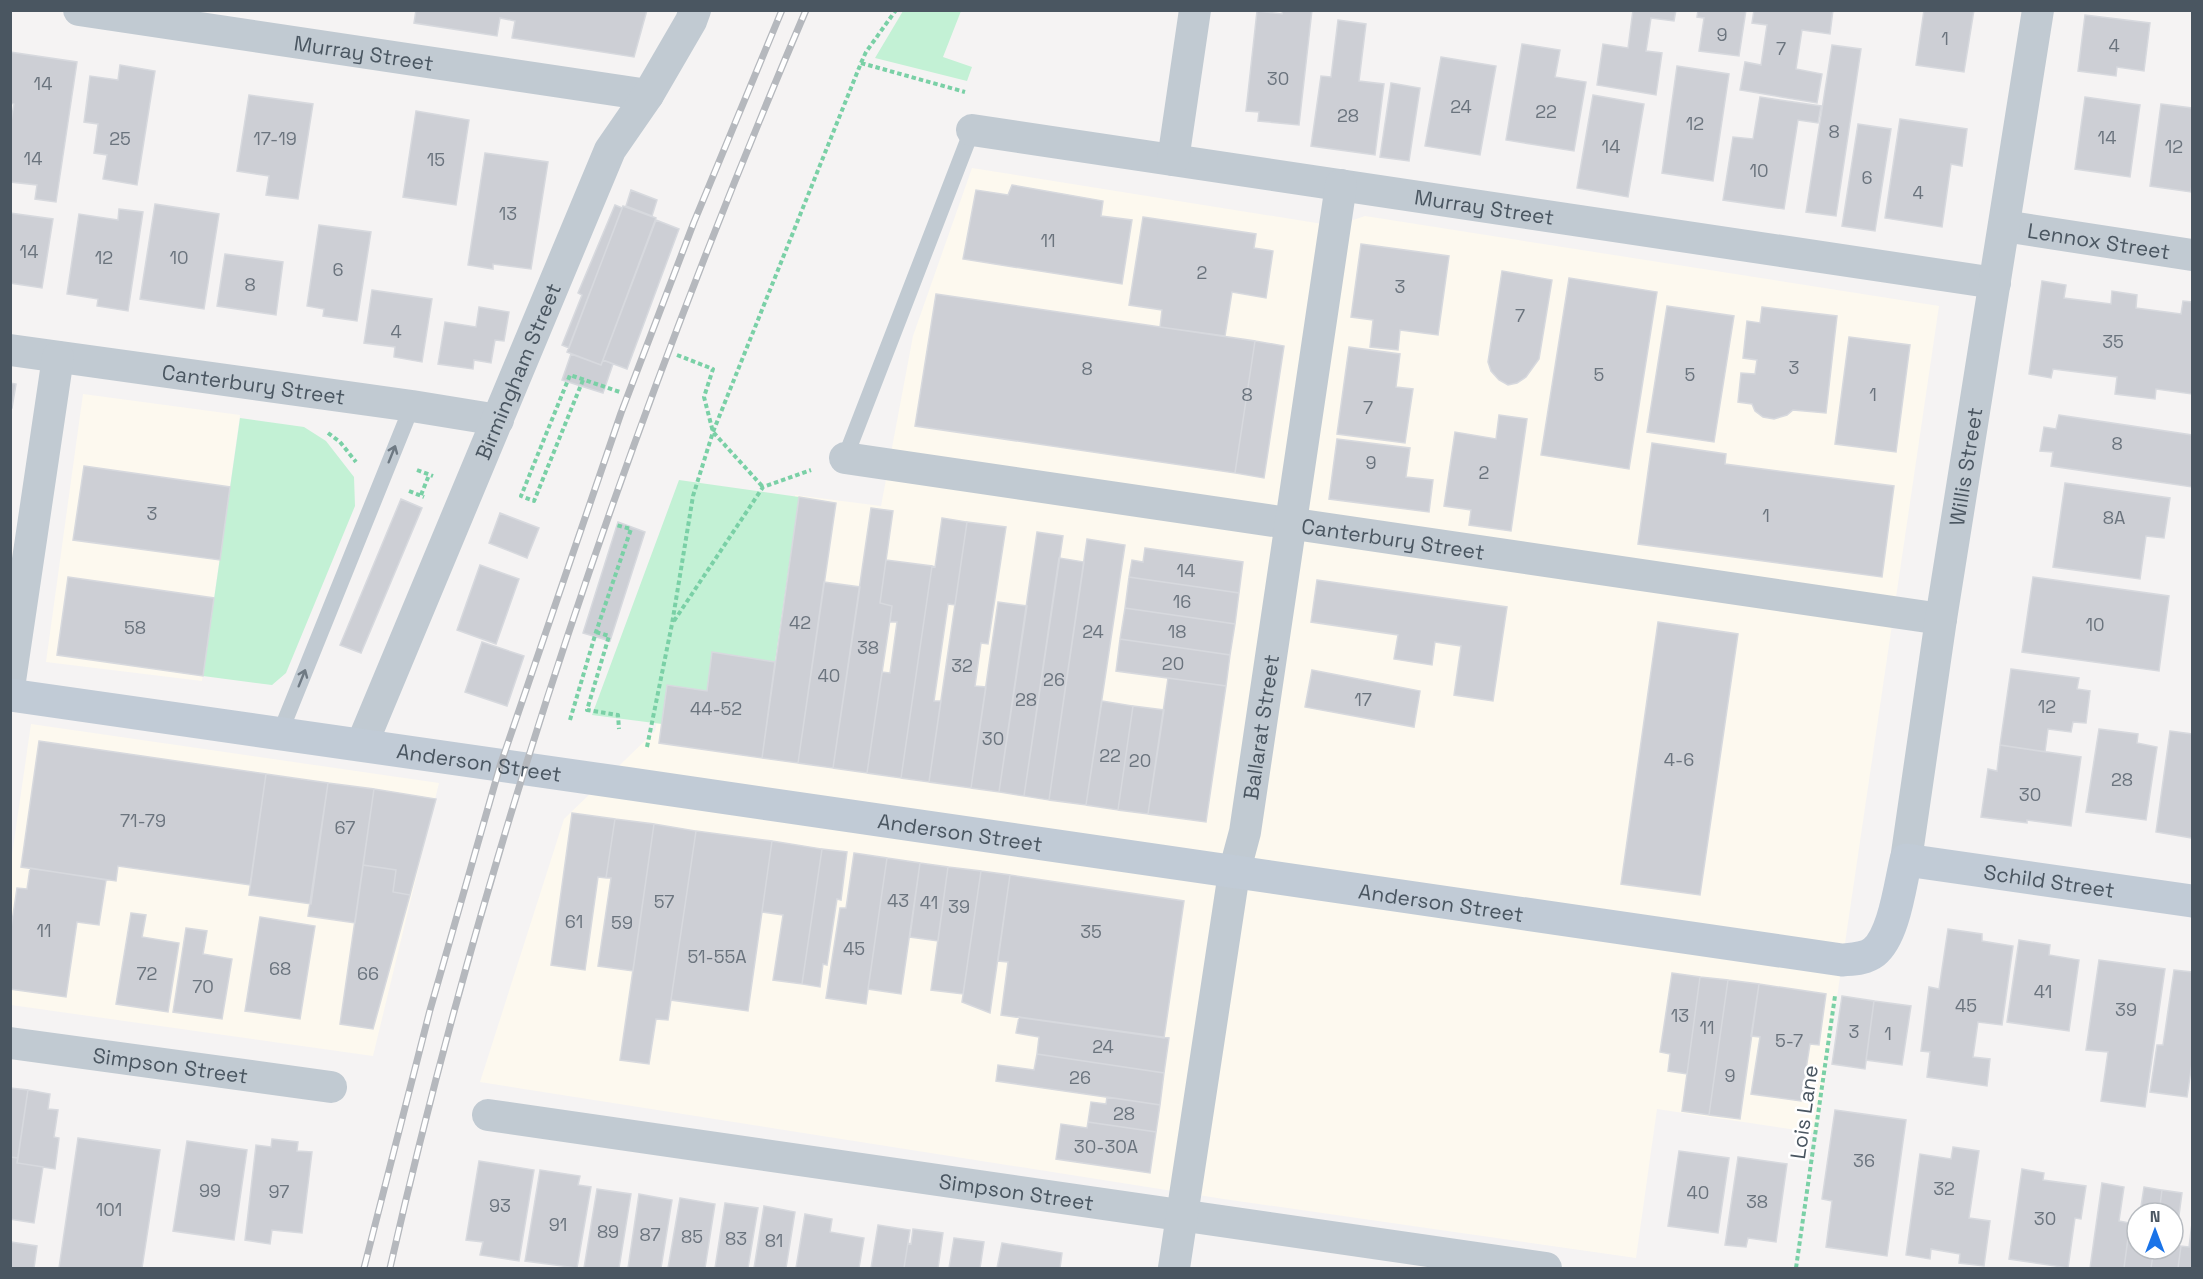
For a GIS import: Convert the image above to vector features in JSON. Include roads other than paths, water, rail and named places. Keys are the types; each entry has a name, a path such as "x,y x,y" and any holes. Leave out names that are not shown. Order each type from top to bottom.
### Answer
{"street":[{"name":"Murray Street","path":"79,10 648,94"},
{"name":"Birmingham Street","path":"362,744 610,150 648,94 691,21 695,10"},
{"path":"1173,160 1195,10"},
{"name":"Willis Street","path":"1891,922 1906,860 1941,619 2038,10"},
{"name":"Murray Street","path":"972,130 1995,283"},
{"name":"Ballarat Street","path":"1174,1269 1234,873 1244,839 1341,185"},
{"name":"Lennox Street","path":"2004,226 2193,255"},
{"name":"Canterbury Street","path":"10,350 498,420"},
{"path":"10,681 58,357"},
{"name":"Canterbury Street","path":"845,458 1941,619"},
{"name":"Anderson Street","path":"10,695 362,744 637,786 1842,960 1861,959 1874,952 1882,942 1891,922"},
{"name":"Schild Street","path":"1906,860 2193,901"},
{"name":"Simpson Street","path":"10,1043 331,1087"},
{"name":"Simpson Street","path":"488,1114 1546,1269"}],"lane":[{"path":"845,458 972,130"},
{"path":"280,733 412,406"}],"railway":[{"path":"364,1268 430,1010 500,766 621,413 694,222 782,10"},
{"path":"390,1268 429,1107 472,947 519,788 570,630 681,318 806,10"}]}
